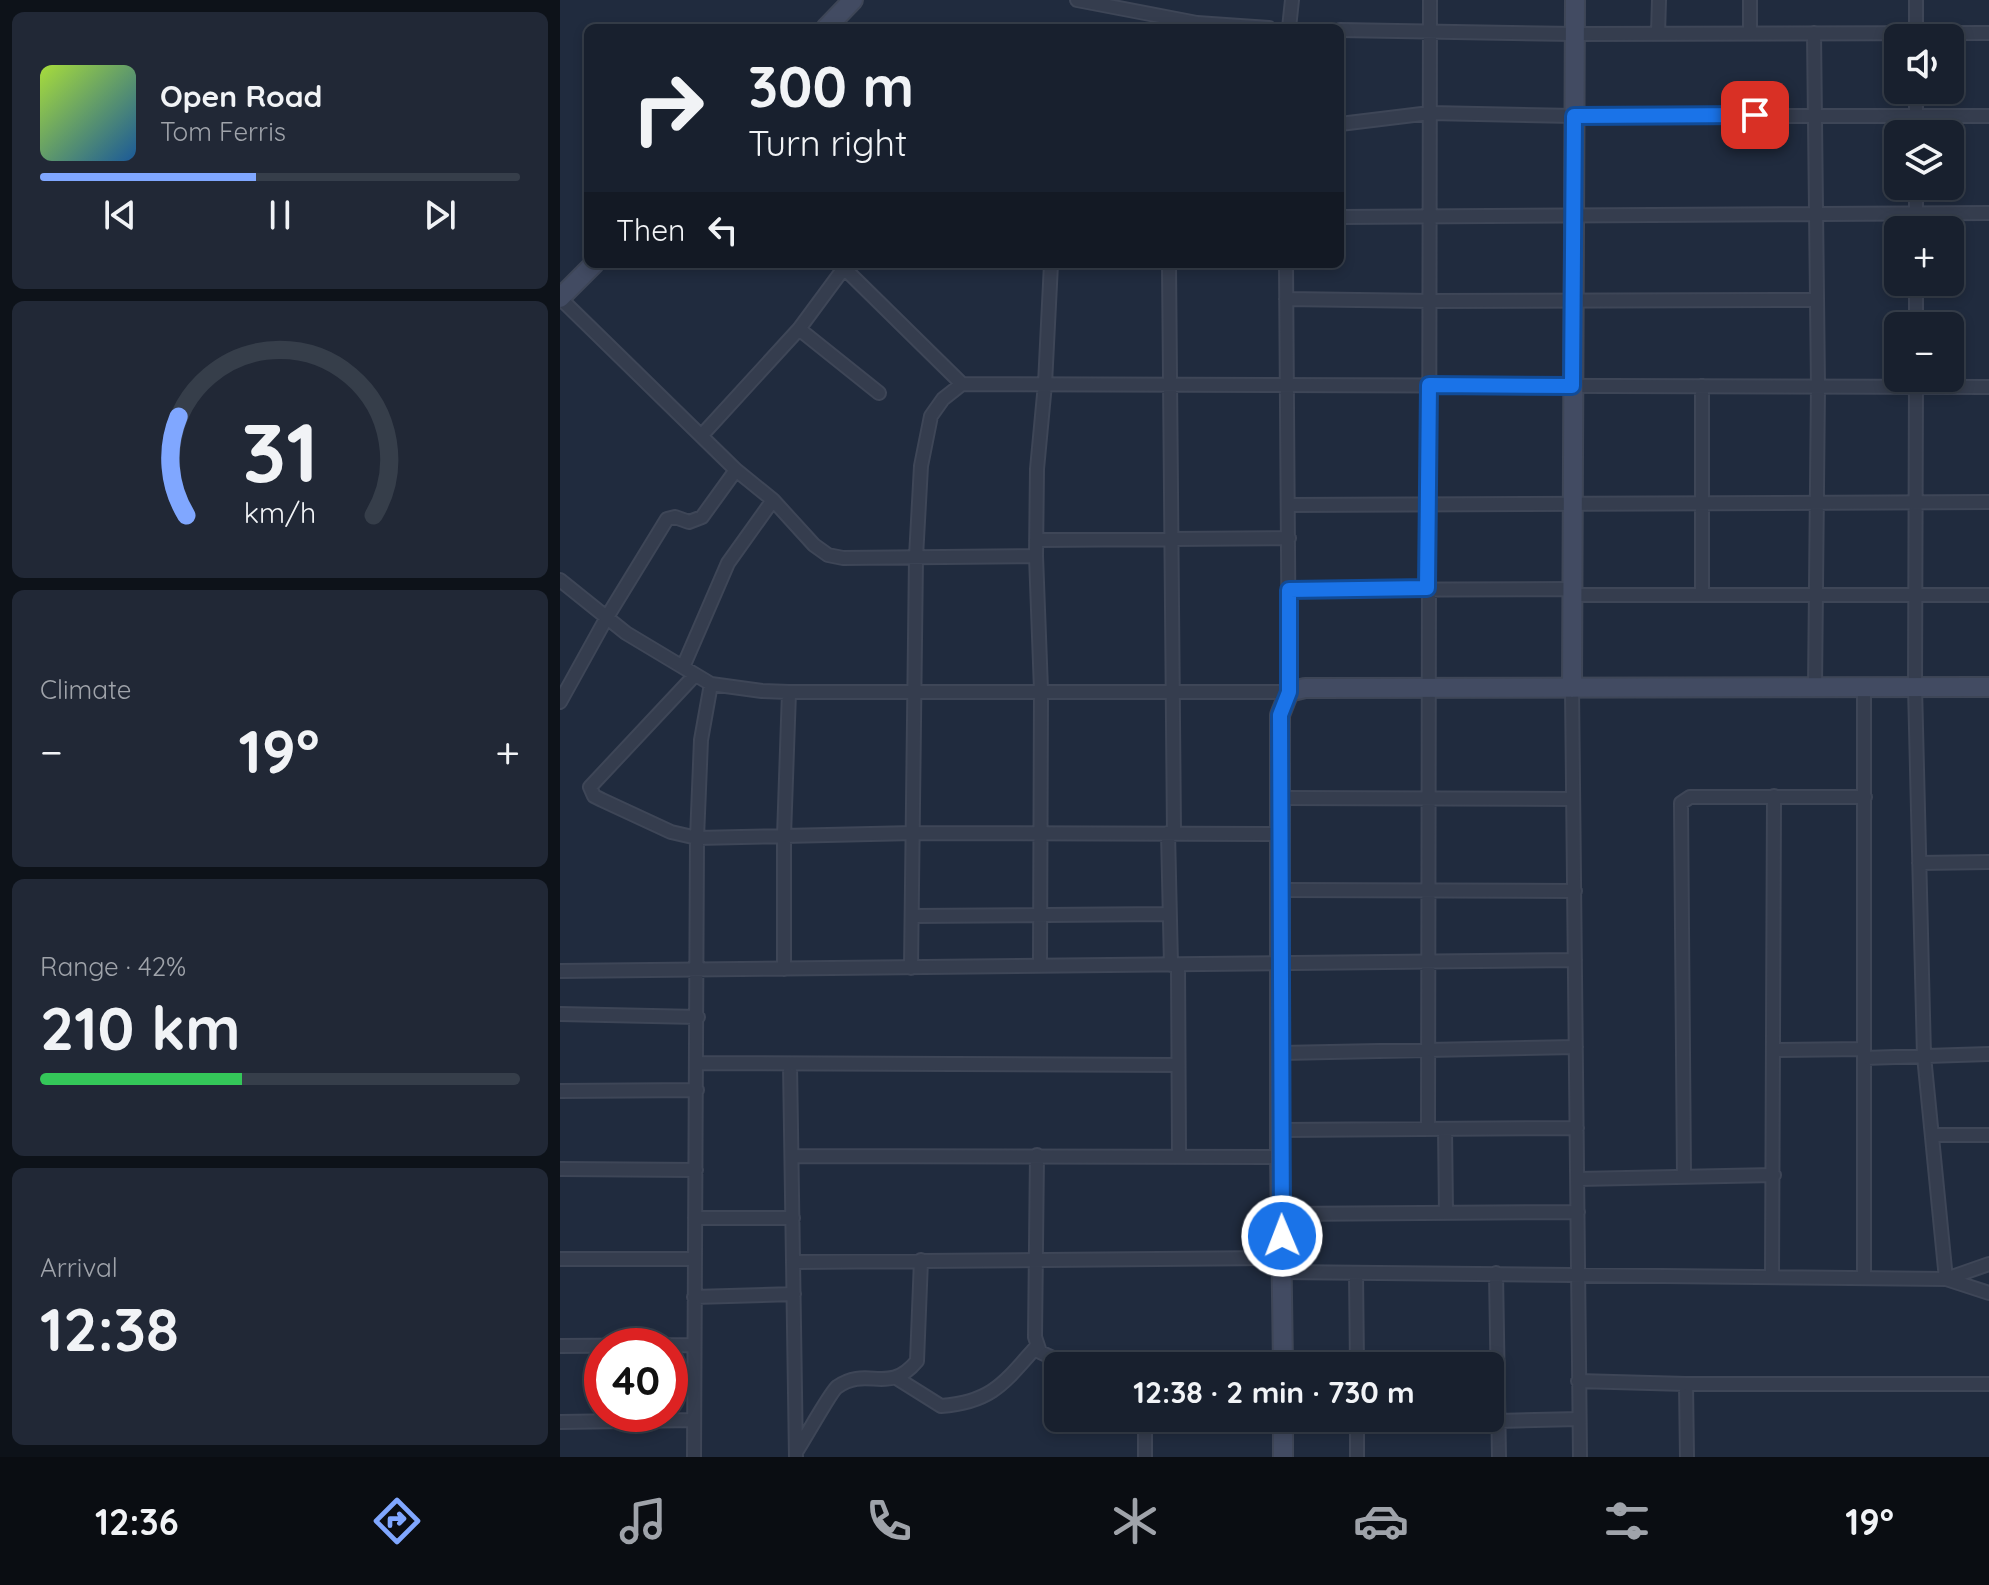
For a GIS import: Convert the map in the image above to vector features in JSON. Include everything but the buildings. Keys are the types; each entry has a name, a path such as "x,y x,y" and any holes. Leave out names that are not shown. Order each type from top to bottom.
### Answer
{"street":[{"path":"830,24 853,0"},
{"path":"1077,0 1188,24"},
{"path":"1289,24 1292,0"},
{"path":"1428,1129 1430,0"},
{"path":"1575,0 1572,688 1580,1457"},
{"path":"1658,34 1659,0"},
{"path":"1750,0 1750,32"},
{"path":"1916,0 1916,24"},
{"path":"1344,30 1884,35"},
{"path":"1814,33 1819,502 1815,688"},
{"path":"1964,34 1989,33"},
{"path":"1916,104 1916,120"},
{"path":"1344,124 1430,113 1989,116"},
{"path":"1916,200 1916,214"},
{"path":"1344,217 1989,213"},
{"path":"590,268 560,298 736,470 773,500 814,545 828,555 843,558 1036,556"},
{"path":"702,435 799,329 842,268"},
{"path":"847,268 962,384"},
{"path":"1040,966 1042,834 1037,469 1051,268"},
{"path":"1169,268 1172,540 1169,914 1175,965 1179,1155"},
{"path":"1283,1352 1280,715 1289,692 1286,268"},
{"path":"1286,299 1817,300"},
{"path":"799,329 879,393"},
{"path":"911,968 916,557 921,466 928,423 943,399 962,384 1818,386 1884,383"},
{"path":"1964,385 1989,387"},
{"path":"1702,386 1702,595"},
{"path":"1916,392 1915,687 1924,1056 1946,1279"},
{"path":"560,702 667,519 675,517 689,522 702,517 736,470"},
{"path":"683,667 728,563 773,500"},
{"path":"1288,505 1989,502"},
{"path":"1036,540 1289,538"},
{"path":"560,580 655,652 711,684 789,692 1989,687"},
{"path":"1289,590 1427,588 1702,595 1989,595"},
{"path":"695,675 590,787 594,796 671,832 697,838 914,833 1281,834"},
{"path":"694,1457 697,838 703,716 711,684"},
{"path":"1864,687 1864,1278"},
{"path":"784,969 784,836 789,692"},
{"path":"1772,1277 1774,796"},
{"path":"1684,1177 1681,803 1690,797 1865,797"},
{"path":"1282,798 1573,799"},
{"path":"1919,863 1989,862"},
{"path":"1281,890 1575,891"},
{"path":"912,916 1169,914"},
{"path":"560,973 1575,960"},
{"path":"560,1014 698,1017"},
{"path":"1281,1053 1576,1047"},
{"path":"1773,1050 1924,1056 1989,1054"},
{"path":"697,1063 1178,1065"},
{"path":"790,1064 796,1454"},
{"path":"560,1091 697,1090"},
{"path":"1281,1130 1577,1128"},
{"path":"1445,1129 1446,1213"},
{"path":"1934,1135 1989,1135"},
{"path":"1037,1155 1037,1346 1044,1354"},
{"path":"792,1156 1280,1157"},
{"path":"560,1169 696,1170"},
{"path":"1578,1179 1774,1175"},
{"path":"1282,1214 1578,1212"},
{"path":"695,1218 793,1218"},
{"path":"560,1259 694,1259"},
{"path":"793,1262 1036,1259 1282,1265 1356,1273 1946,1279 1989,1293"},
{"path":"898,1379 908,1373 917,1361 921,1260"},
{"path":"1946,1279 1989,1264"},
{"path":"1356,1273 1357,1352"},
{"path":"1496,1273 1497,1352"},
{"path":"694,1297 794,1294"},
{"path":"560,1346 694,1345"},
{"path":"796,1454 834,1388 856,1378 898,1379 941,1406 969,1402 980,1399 1005,1381 1037,1346"},
{"path":"1578,1381 1989,1384"},
{"path":"1686,1384 1687,1457"},
{"path":"1504,1421 1579,1419"},
{"path":"560,1422 693,1420"},
{"path":"1145,1432 1145,1457"},
{"path":"1283,1432 1283,1457"},
{"path":"1357,1432 1357,1457"},
{"path":"1498,1432 1499,1457"}],"route":[{"path":"1282,1236 1280,715 1289,692 1289,590 1427,588 1429,385 1572,386 1574,116 1755,115"}]}
